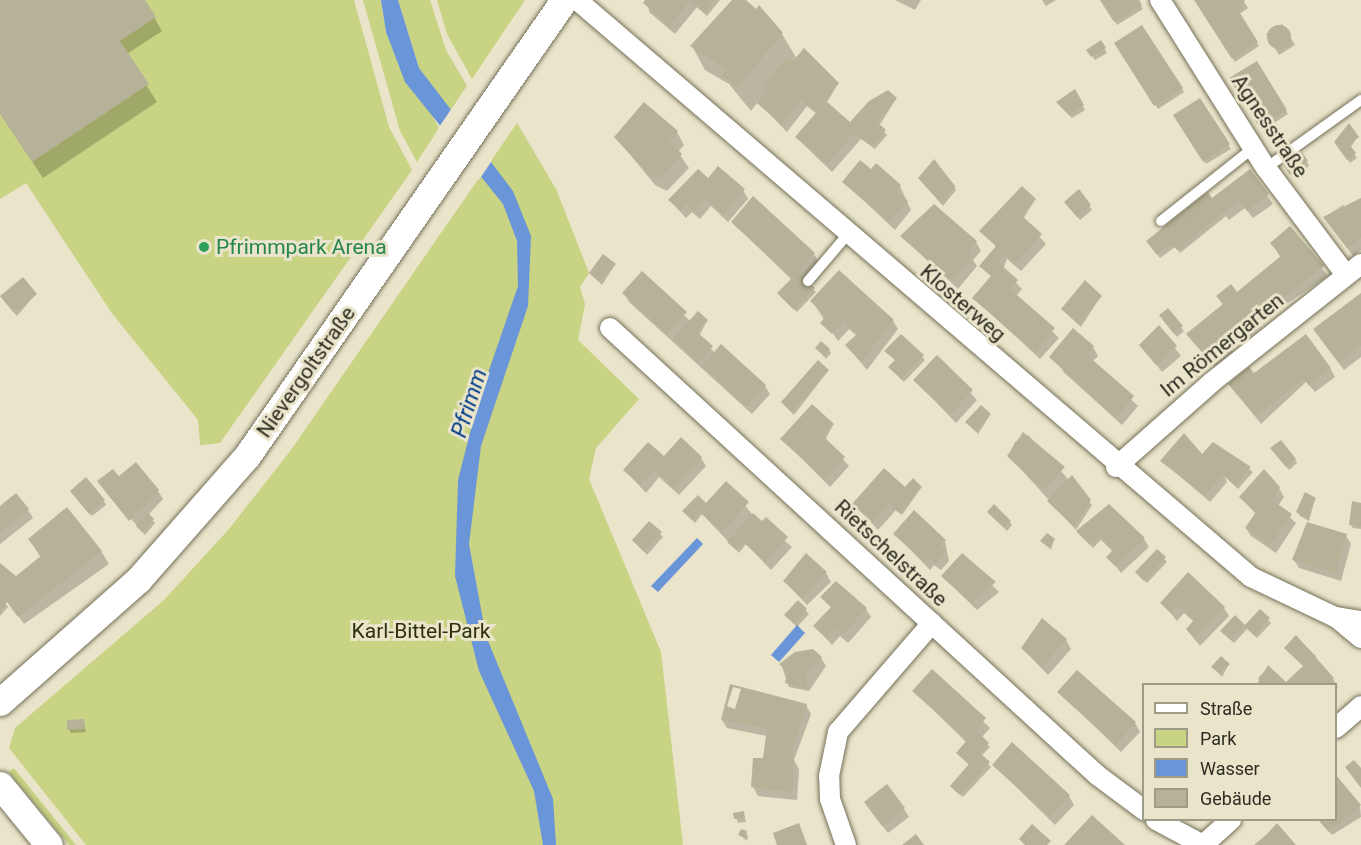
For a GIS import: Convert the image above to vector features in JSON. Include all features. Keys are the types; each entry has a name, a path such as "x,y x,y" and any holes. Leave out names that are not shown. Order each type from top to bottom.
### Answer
{"street":[{"name":"Nievergoltstraße","path":"0,702 113,604 199,515 296,389 392,246 564,0"},
{"name":"Klosterweg","path":"577,0 1116,467 1251,577 1335,617 1361,638"},
{"name":"Agnesstraße","path":"1160,0 1266,168 1354,270"},
{"name":"Im Römergarten","path":"1116,467 1354,270"},
{"name":"Rietschelstraße","path":"610,328 1096,775 1142,809"},
{"name":"Klosterweg","path":"1335,617 1361,621"},
{"path":"846,845 830,799 829,776 838,732 932,623"},
{"path":"1337,726 1361,706"},
{"path":"0,785 49,845"},
{"path":"1160,821 1203,845 1230,821"}],"lane":[{"path":"1266,168 1361,100"},
{"path":"1161,220 1253,148"},
{"path":"808,280 848,234"}],"green space":[{"name":"Pfrimmpark Arena","path":"0,0 354,0 389,127 412,170 220,443 200,445 198,420 111,312 26,183 0,199"},
{"path":"363,0 381,0 386,32 439,128 417,162 400,131"},
{"path":"398,0 430,0 446,50 467,86 450,111 419,68"},
{"path":"437,0 525,0 472,79 447,34"},
{"name":"Karl-Bittel-Park","path":"517,123 556,189 589,273 580,287 585,304 578,340 639,399 596,448 589,479 661,652 683,845 86,845 9,748 15,728 164,600 229,529 291,450"},
{"path":"14,768 76,845 69,845 9,772"}],"water":[{"path":"381,0 398,0 419,68 513,191 531,236 528,306 481,446 469,544 486,636 553,799 556,845 543,845 534,791 479,671 455,576 458,480 477,405 518,286 517,241 503,204 405,82 386,32"},
{"path":"697,538 703,544 658,592 651,586"},
{"path":"797,625 805,633 779,662 771,655"}],"pier":[{"path":"452,108 493,159 479,180 437,130"}],"building":[{"path":"0,0 145,0 156,17 120,41 149,84 32,162 0,114"},
{"path":"645,0 715,0 704,13 690,1 669,26 643,3"},
{"path":"732,0 746,0 756,9 759,5 783,33 737,88 722,75 727,69 690,46"},
{"path":"1100,0 1139,0 1142,5 1114,22"},
{"path":"1194,0 1245,0 1238,10 1258,42 1232,59"},
{"path":"1142,25 1183,88 1154,106 1114,43"},
{"path":"1274,25 1284,25 1291,32 1291,42 1284,49 1274,49 1267,42 1267,32"},
{"path":"1101,40 1106,48 1091,57 1086,50"},
{"path":"804,48 839,83 815,112 800,100 782,125 757,103 769,90 763,86 786,59 794,60"},
{"path":"1257,61 1287,110 1259,127 1229,78"},
{"path":"1075,89 1084,105 1069,115 1056,102"},
{"path":"888,90 897,98 877,122 886,130 872,146 854,133 827,164 795,137 826,101 850,122 869,101"},
{"path":"1200,98 1230,144 1203,162 1173,115"},
{"path":"644,102 678,131 669,142 682,154 659,179 646,172 614,137"},
{"path":"1349,123 1359,137 1349,144 1356,153 1347,160 1334,142"},
{"path":"1302,152 1308,161 1290,175 1284,166"},
{"path":"934,159 955,186 941,203 918,178"},
{"path":"860,160 871,169 876,163 901,185 896,191 908,201 889,222 842,182"},
{"path":"718,166 745,189 723,214 705,199 694,212 686,204 681,210 668,200 698,169 708,178"},
{"path":"1250,169 1269,194 1247,211 1239,200 1177,250 1172,244 1157,255 1146,241 1208,192 1212,198"},
{"path":"1022,186 1036,199 1021,215 1042,234 1015,263 1006,254 998,262 1018,280 1010,289 1055,328 1035,352 972,298 991,276 979,266 996,246 979,231"},
{"path":"1079,189 1091,205 1077,217 1064,202"},
{"path":"753,196 815,253 798,272 815,288 794,310 777,293 792,278 731,222"},
{"path":"1361,198 1361,238 1347,248 1323,217"},
{"path":"934,204 977,241 968,252 973,257 952,281 900,236"},
{"path":"1290,226 1324,266 1228,341 1234,347 1213,365 1186,334 1223,304 1216,296 1231,284 1237,292 1281,256 1270,243"},
{"path":"603,254 616,264 599,282 589,273"},
{"path":"839,270 894,320 861,362 845,345 857,334 844,321 832,334 820,323 826,316 810,301"},
{"path":"642,271 687,312 667,334 622,293"},
{"path":"23,277 37,294 14,313 0,296"},
{"path":"1085,280 1102,296 1078,324 1061,309"},
{"path":"1361,293 1361,345 1338,362 1313,329"},
{"path":"1168,308 1183,326 1174,334 1159,315"},
{"path":"698,311 708,320 697,332 713,346 699,363 673,339"},
{"path":"1159,325 1177,346 1156,365 1139,345"},
{"path":"1073,328 1094,346 1087,355 1134,396 1116,418 1049,357"},
{"path":"901,334 924,355 901,379 888,367 895,360 884,351"},
{"path":"1306,334 1331,368 1309,385 1304,379 1255,416 1228,384 1249,367 1254,373"},
{"path":"821,341 830,349 824,356 815,348"},
{"path":"721,344 766,385 746,407 702,366"},
{"path":"937,355 973,390 950,415 913,380"},
{"path":"818,360 829,370 792,412 781,402"},
{"path":"812,404 834,424 823,436 845,457 825,479 780,439"},
{"path":"981,405 991,414 975,431 965,422"},
{"path":"1023,432 1065,467 1043,490 1007,456"},
{"path":"1184,433 1202,454 1213,442 1251,467 1235,486 1222,474 1205,495 1160,461"},
{"path":"681,437 702,457 674,488 654,470 640,485 623,470 648,442 664,456"},
{"path":"1281,440 1296,459 1286,467 1270,448"},
{"path":"136,462 159,490 129,521 97,481 113,469 119,476"},
{"path":"884,468 905,487 913,478 922,487 899,513 889,504 872,522 852,504"},
{"path":"1264,469 1280,487 1272,500 1292,514 1270,545 1245,528 1256,512 1239,497"},
{"path":"1072,475 1091,500 1074,527 1047,501"},
{"path":"86,477 105,500 89,514 70,491"},
{"path":"726,481 749,502 722,532 700,512 692,520 682,511 698,495 706,503"},
{"path":"1305,492 1316,498 1307,518 1296,512"},
{"path":"16,493 29,509 0,532 0,506"},
{"path":"1352,501 1361,503 1361,526 1349,525"},
{"path":"994,504 1011,521 1004,528 987,512"},
{"path":"1109,504 1145,538 1115,566 1106,557 1113,550 1099,536 1090,545 1076,531"},
{"path":"67,507 102,551 18,617 7,602 0,612 0,563 16,576 41,556 28,539"},
{"path":"914,510 946,540 940,546 945,551 935,563 929,557 925,562 893,534"},
{"path":"148,513 154,519 142,532 136,526"},
{"path":"753,513 762,521 766,517 788,537 765,562 743,542 736,550 727,542"},
{"path":"649,521 662,532 644,552 632,540"},
{"path":"1307,522 1347,534 1336,573 1292,560"},
{"path":"1047,533 1055,539 1048,547 1040,541"},
{"path":"1157,549 1166,557 1144,581 1135,572"},
{"path":"806,553 827,572 802,598 783,581"},
{"path":"962,553 996,582 971,603 941,576"},
{"path":"1188,572 1225,607 1195,638 1186,629 1194,620 1178,605 1171,613 1160,603"},
{"path":"836,581 867,608 842,635 835,628 826,638 813,626 831,607 820,597"},
{"path":"798,600 807,609 794,624 784,615"},
{"path":"1260,609 1270,618 1254,635 1244,626 1231,640 1220,631 1235,615 1245,625"},
{"path":"1042,618 1067,639 1042,667 1021,648"},
{"path":"1296,635 1334,678 1329,683 1258,683 1268,665 1286,682 1303,666 1284,648"},
{"path":"813,649 822,657 807,672 807,688 785,683 788,672 779,664 795,652"},
{"path":"1221,656 1230,664 1220,674 1211,667"},
{"path":"932,669 986,718 976,730 989,743 980,753 990,762 960,795 950,786 969,764 956,753 967,740 912,691"},
{"path":"1077,670 1136,722 1116,745 1057,692"},
{"path":"730,684 807,704 793,747 793,792 751,787 753,758 763,758 767,728 721,720","holes":["733,687 741,689 735,709 727,706"]},
{"path":"84,719 85,729 67,730 67,720"},
{"path":"1012,742 1070,795 1050,817 992,765"},
{"path":"1354,760 1361,768 1361,788 1345,767"},
{"path":"1337,776 1361,805 1329,832 1319,821 1337,821"},
{"path":"887,784 905,808 882,826 864,802"},
{"path":"744,811 745,818 734,819 733,813"},
{"path":"1092,815 1125,845 1064,845"},
{"path":"799,823 807,845 777,845 773,833"},
{"path":"1277,823 1296,845 1254,845 1266,835"},
{"path":"1032,824 1051,841 1047,845 1025,845 1019,839"},
{"path":"741,829 747,831 745,838 738,835"},
{"path":"916,834 924,845 902,845"}],"place":[{"name":"Pfrimmpark Arena","path":"204,247"}],"water label":[{"name":"Pfrimm","path":"469,403"}]}
